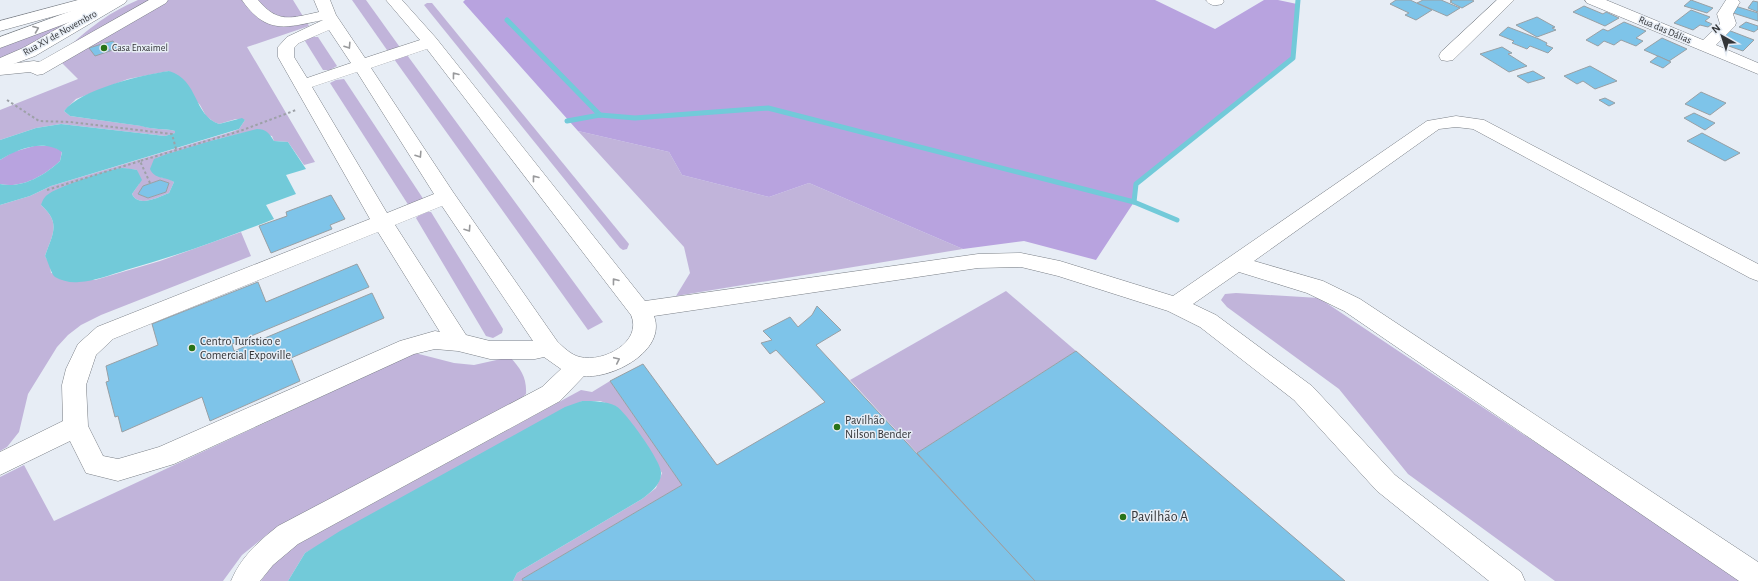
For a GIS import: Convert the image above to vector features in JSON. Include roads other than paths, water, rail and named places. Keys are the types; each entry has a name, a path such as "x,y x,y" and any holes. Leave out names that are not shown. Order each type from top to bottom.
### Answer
{"street":[{"path":"0,43 115,0"},
{"name":"Rua XV de Novembro","path":"0,64 29,52 119,0"},
{"path":"0,70 35,68 160,0"},
{"path":"250,0 266,18 279,21 293,21 328,12"},
{"path":"328,12 446,197 549,347 564,361 579,366 598,366 616,361 631,352 642,338 645,323 640,310 430,42 394,0"},
{"path":"1447,56 1506,0"},
{"name":"Rua das Dálias","path":"1593,0 1758,69"},
{"name":"Rua XV de Novembro","path":"0,26 93,1"},
{"path":"1705,47 1727,26 1728,23 1725,14 1732,2"},
{"path":"328,12 286,46 286,57 382,222 458,342"},
{"path":"302,85 430,42"},
{"path":"1176,305 1433,125 1463,121 1478,124 1758,273"},
{"path":"446,197 105,334 86,350 78,369 74,385 76,426 95,466 118,470 165,456 408,347 435,340 458,342 490,350 535,350 549,347"},
{"path":"640,310 978,261 1021,260 1060,269 1176,305 1208,320 1303,393 1386,483 1511,581"},
{"path":"1236,263 1315,286 1352,305 1758,578"},
{"path":"245,581 247,576 266,552 288,535 551,394 579,366"},
{"path":"0,464 76,426"}],"water":[{"path":"169,71 179,75 186,82 204,113 211,120 219,124 242,118 245,120 239,129 51,186 30,196 0,205 0,184 17,184 33,180 60,161 62,152 47,146 31,147 15,152 0,160 0,140 36,128 61,124 165,136 175,133 175,131 171,130 70,116 64,111 72,103 84,96 113,84"},
{"path":"257,129 267,132 274,141 288,142 306,169 286,175 296,194 266,205 274,219 182,253 97,279 73,282 61,280 55,277 45,256 54,229 51,217 41,205 44,198 48,194 86,178 107,171 124,168 137,170 142,180 132,194 135,198 144,201 154,199 169,193 174,182 157,176 152,172 150,169 154,159 214,140"},
{"path":"582,401 608,403 621,410 642,437 655,458 661,472 660,480 649,494 642,499 517,573 513,581 288,581 305,553 340,531 565,407"}],"waterway":[{"path":"1134,202 1136,184 1293,58 1298,0"},
{"path":"507,20 600,115"},
{"path":"600,115 635,118 768,108 1134,202"},
{"path":"567,121 600,115"},
{"path":"1134,202 1177,220"}],"place":[{"name":"Casa Enxaimel","path":"104,48"},
{"name":"Centro Turístico e Comercial Expoville","path":"192,348"},
{"name":"Pavilhão Nilson Bender","path":"837,427"},
{"name":"Pavilhão A","path":"1123,517"}]}
